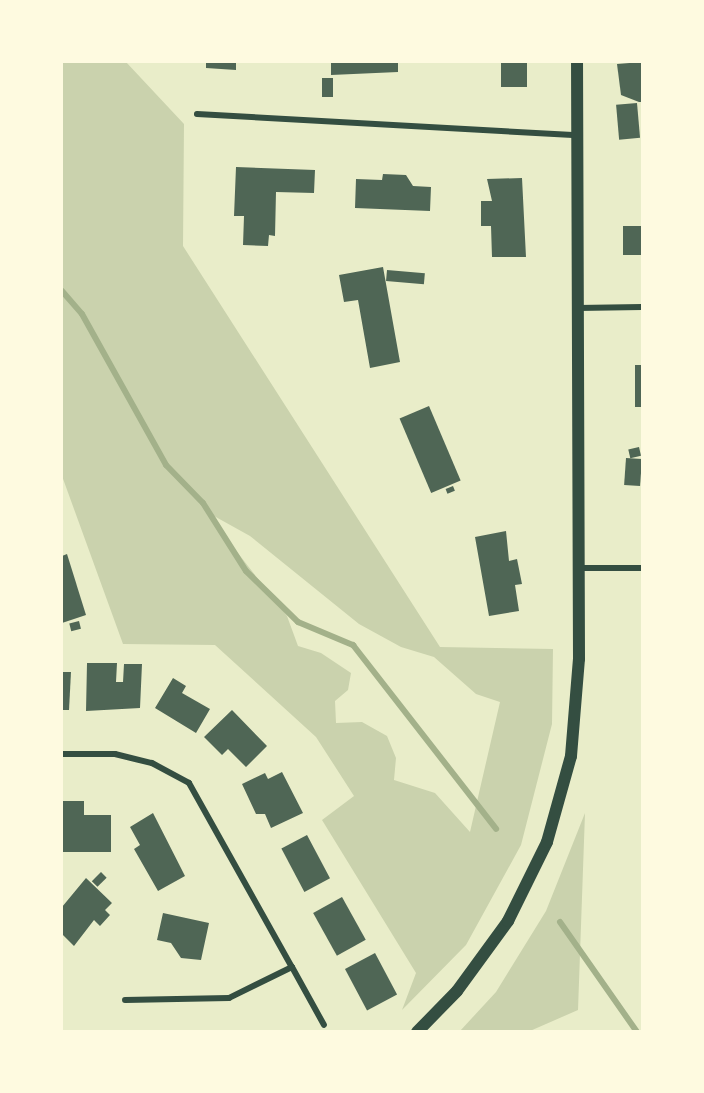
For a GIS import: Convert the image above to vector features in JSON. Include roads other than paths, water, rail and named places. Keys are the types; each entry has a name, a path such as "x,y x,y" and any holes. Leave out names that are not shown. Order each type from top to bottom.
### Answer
{"main road":[{"path":"417,1032 493,945 548,842 574,732 578,568 576,62"}],"street":[{"path":"197,114 577,135"},
{"path":"577,308 642,306"},
{"path":"578,568 642,568"},
{"path":"62,754 115,754 152,762 189,783 324,1025"},
{"path":"125,1000 229,998 292,967"}],"waterway":[{"path":"62,291 82,314 166,465 203,503 246,571 298,622 353,645 496,829"},
{"path":"560,922 637,1032"}]}
